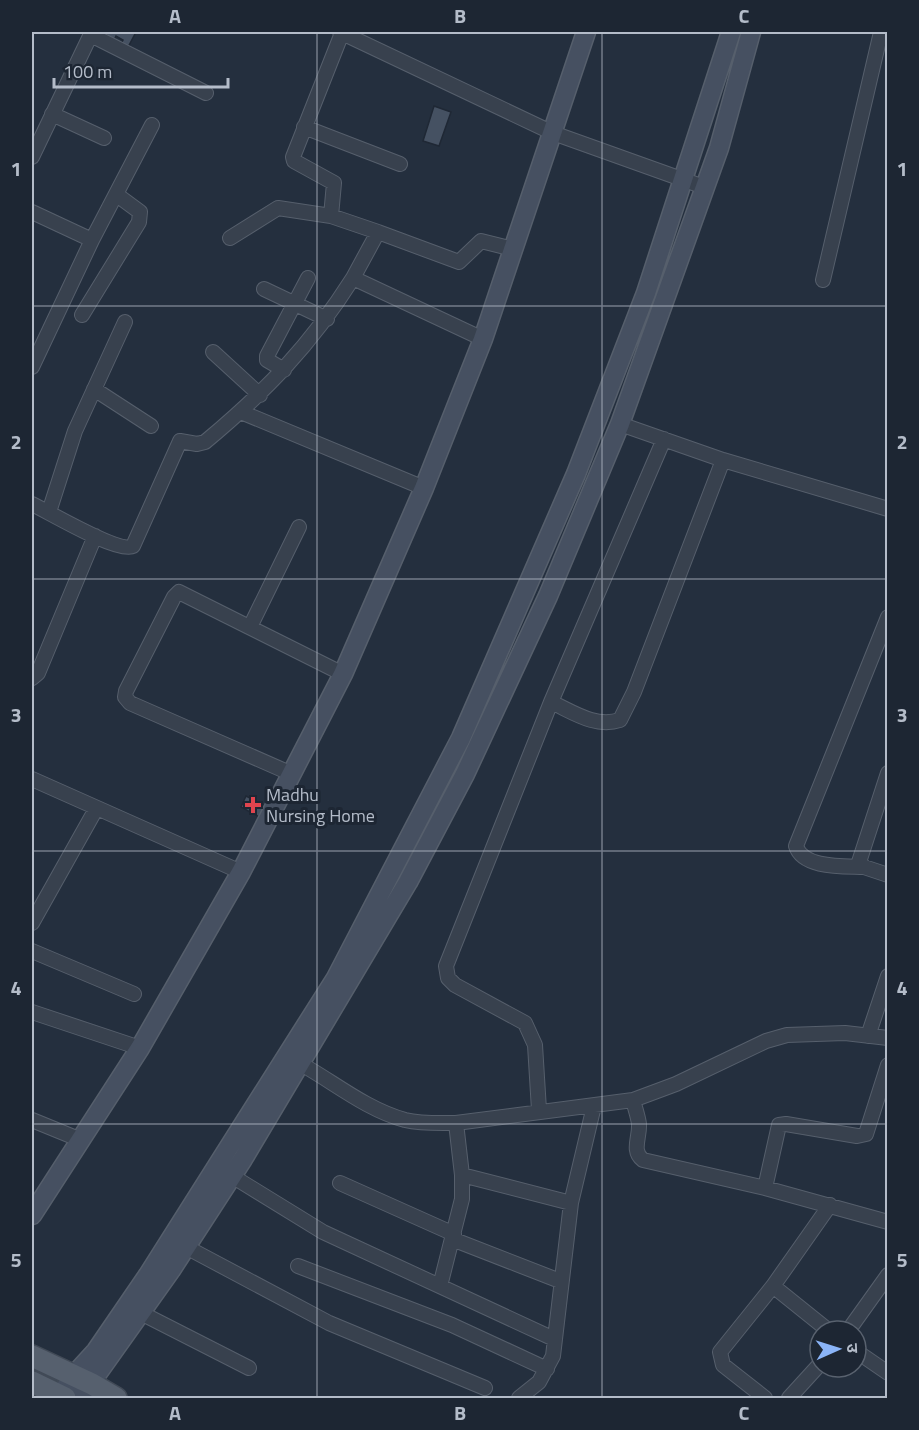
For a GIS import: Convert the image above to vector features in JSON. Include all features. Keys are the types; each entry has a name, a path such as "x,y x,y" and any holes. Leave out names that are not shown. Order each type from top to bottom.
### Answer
{"main road":[{"path":"32,1215 140,1048 241,872 343,674 424,488 483,339 586,32"},
{"path":"76,1389 141,1313 232,1176 461,738 576,474 646,293 731,32"},
{"path":"76,1389 96,1351 294,1060 408,882 465,774 548,596 620,424 719,148 751,32"},
{"path":"32,1356 76,1389"},
{"path":"32,1382 116,1398"}],"street":[{"path":"331,216 334,183 294,161 293,157 341,32 553,133 704,187"},
{"path":"824,280 881,32"},
{"path":"32,157 92,33 206,93"},
{"path":"52,114 104,138"},
{"path":"32,367 92,240 152,125"},
{"path":"304,127 400,164"},
{"path":"82,315 140,222 140,212 137,207 117,195"},
{"path":"230,238 278,208 331,216 459,262 481,241 513,249"},
{"path":"32,212 92,240"},
{"path":"32,504 95,536 124,548 133,546 180,441 197,444 205,442 260,395 284,370 327,319 378,232"},
{"path":"284,370 267,360 267,356 308,278"},
{"path":"353,278 483,339"},
{"path":"264,289 327,319"},
{"path":"49,512 70,446 125,322"},
{"path":"213,352 260,395"},
{"path":"94,389 151,426"},
{"path":"241,411 424,488"},
{"path":"620,424 723,460 888,509"},
{"path":"539,1110 535,1045 525,1023 455,985 448,978 446,966 551,702 664,439"},
{"path":"551,702 595,722 608,724 620,720 634,692 723,460"},
{"path":"250,627 299,527"},
{"path":"32,678 38,673 95,536"},
{"path":"292,774 130,703 125,697 174,597 179,592 343,674"},
{"path":"888,617 796,846 803,857 817,862 864,867 888,875"},
{"path":"864,867 859,862 860,854 888,773"},
{"path":"32,779 96,810 241,872"},
{"path":"32,923 96,810"},
{"path":"32,951 134,994"},
{"path":"868,1036 888,976"},
{"path":"32,1012 140,1048"},
{"path":"294,1060 384,1112 430,1124 456,1123 539,1110 594,1106 633,1100 676,1084 766,1041 787,1035 809,1032 888,1038"},
{"path":"765,1188 779,1125 786,1124 857,1136 866,1134 888,1065"},
{"path":"633,1100 639,1121 637,1149 643,1160 765,1188 888,1222"},
{"path":"519,1398 539,1382 553,1356 560,1281 571,1203 594,1106"},
{"path":"32,1120 81,1140"},
{"path":"440,1286 462,1199 462,1175 456,1123"},
{"path":"462,1175 571,1203"},
{"path":"232,1176 323,1232 554,1339"},
{"path":"340,1183 453,1237 560,1281"},
{"path":"765,1398 723,1365 720,1352 773,1286 830,1205"},
{"path":"186,1246 329,1323 484,1388"},
{"path":"298,1266 452,1325 547,1369"},
{"path":"857,1319 887,1279"},
{"path":"773,1286 814,1319"},
{"path":"141,1313 249,1368"},
{"path":"868,1359 888,1373"},
{"path":"789,1398 808,1377"}],"building":[{"path":"108,32 136,32 127,49 120,46 123,40 116,36 113,42 105,38"},
{"path":"434,106 451,112 439,146 423,141"},
{"path":"246,796 267,807 261,818 241,807"}],"place":[{"name":"Madhu Nursing Home","path":"253,805"}]}
